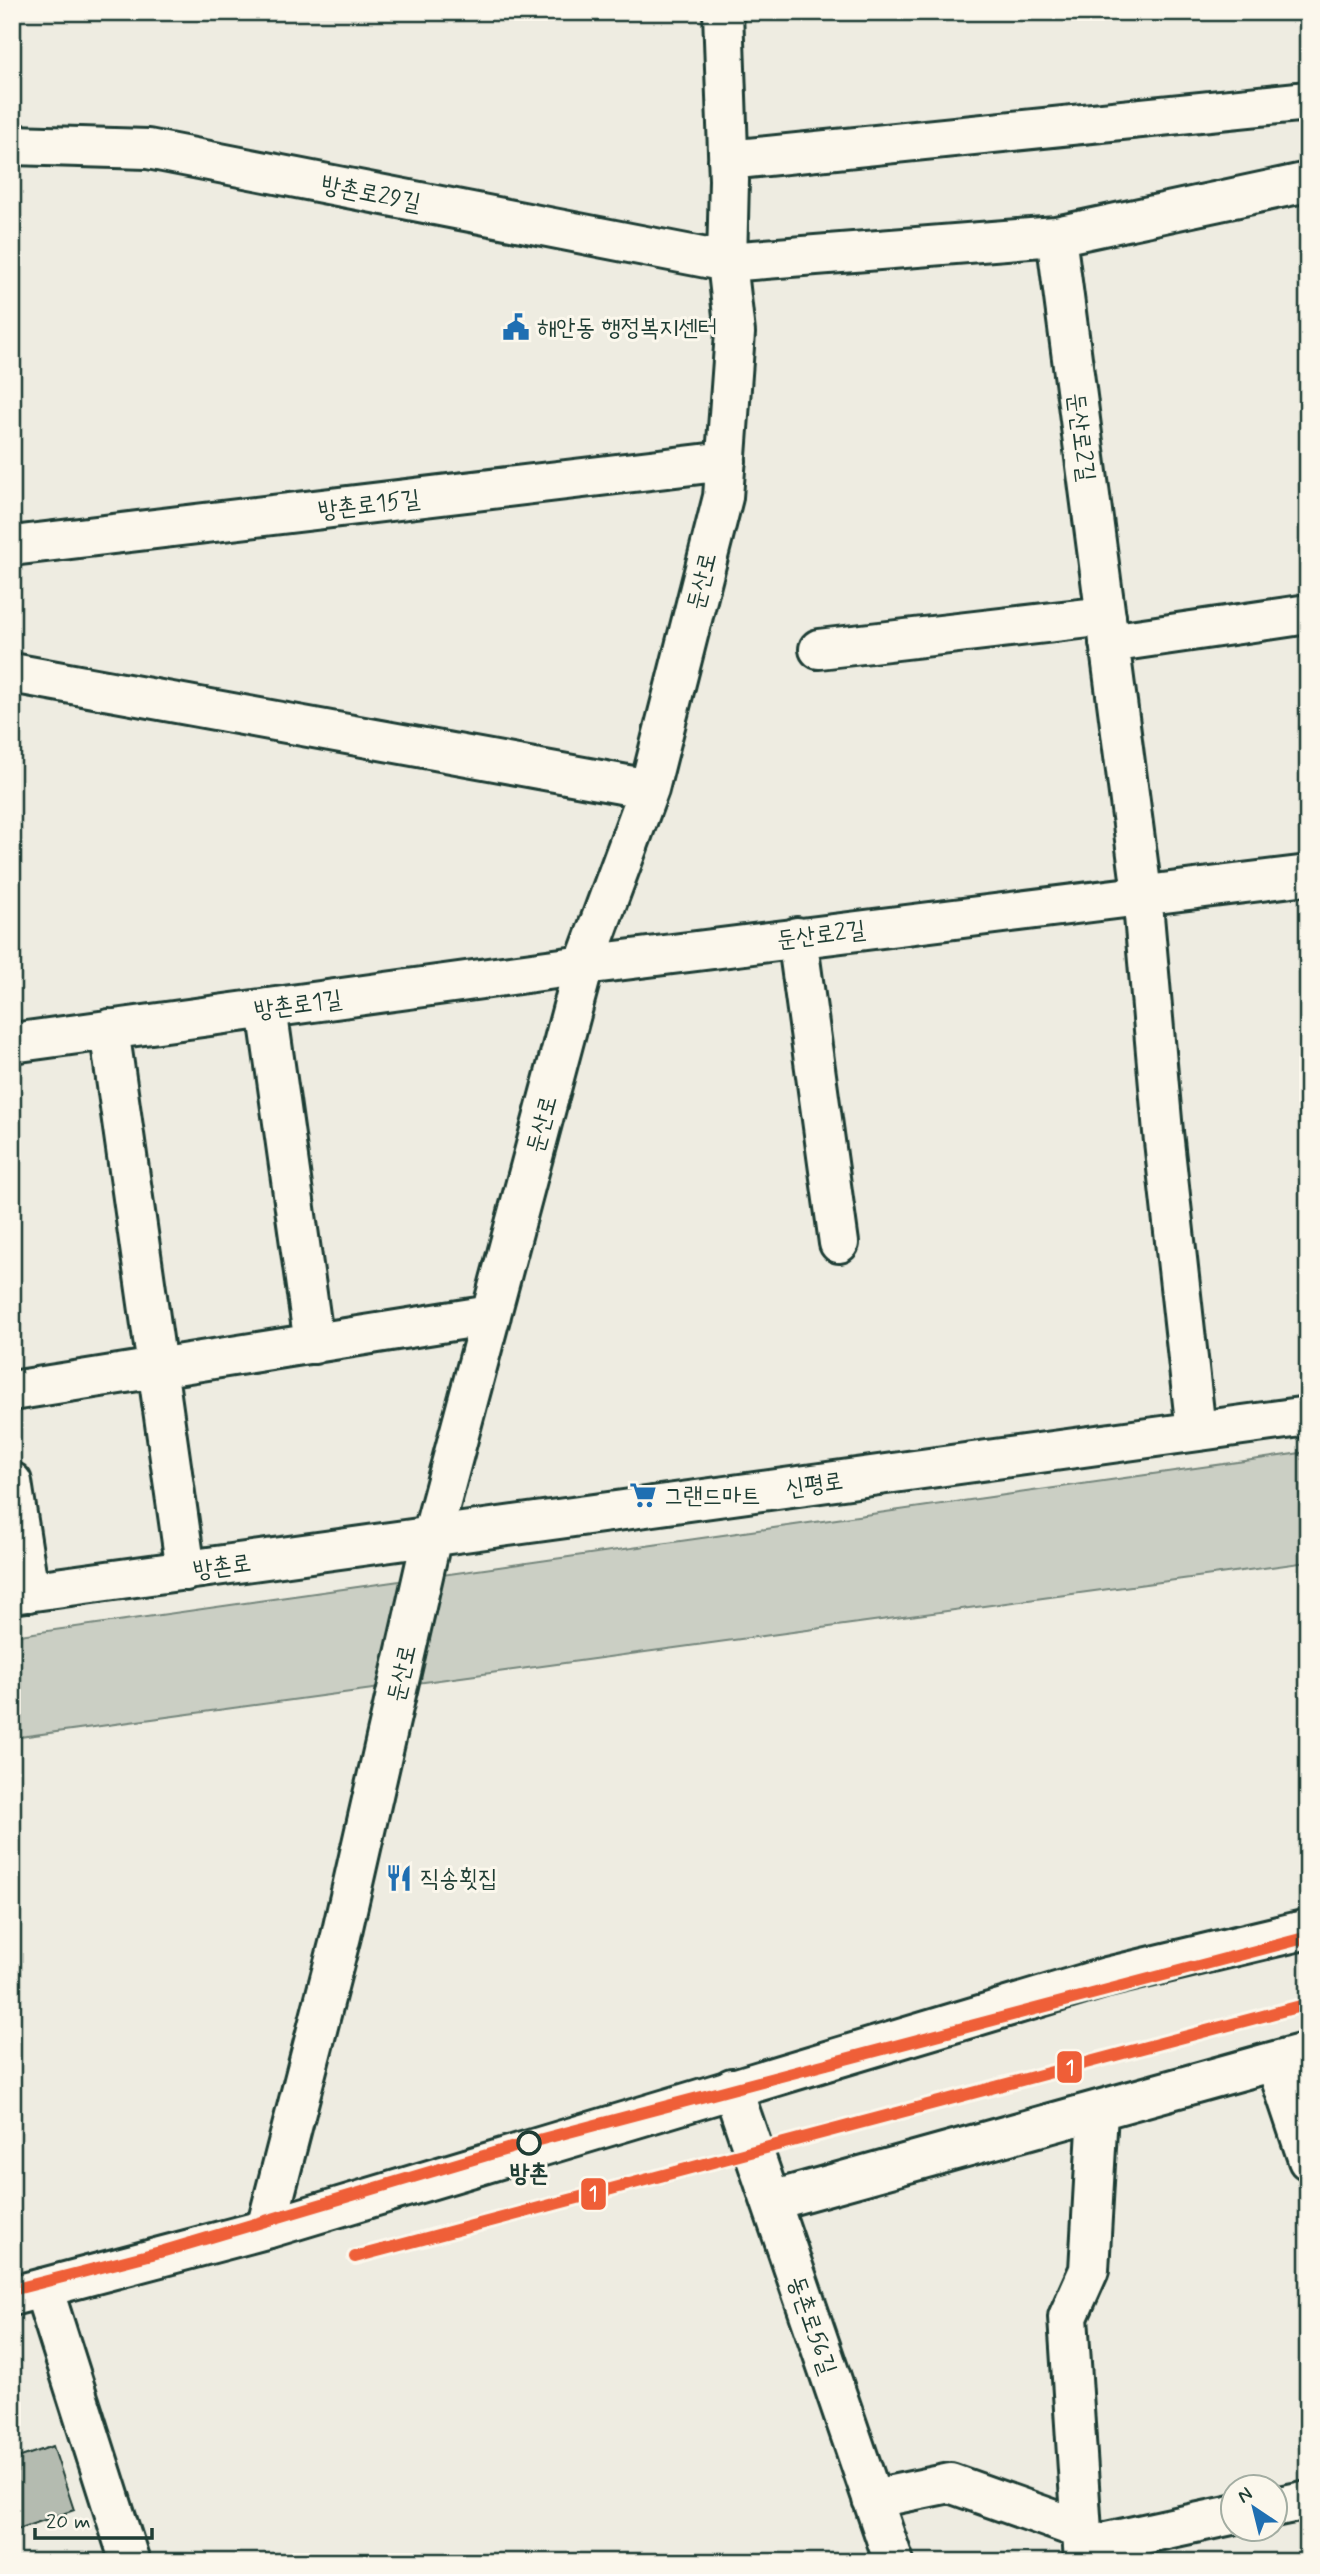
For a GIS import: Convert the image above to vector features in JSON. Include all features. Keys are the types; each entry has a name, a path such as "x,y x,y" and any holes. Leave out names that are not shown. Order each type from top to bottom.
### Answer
{"street":[{"name":"둔산로","path":"266,2229 341,1936 432,1536 584,965 649,789 723,497 735,333 727,262 728,160 723,12"},
{"path":"728,160 1308,101"},
{"name":"방촌로29길","path":"12,145 148,149 727,262 1056,236"},
{"path":"1056,236 1307,188"},
{"name":"둔산로2길","path":"1056,236 1142,893 1163,1132 1196,1431"},
{"name":"방촌로15길","path":"12,546 726,461"},
{"path":"818,649 1308,614"},
{"path":"12,673 649,789"},
{"name":"둔산로2길","path":"584,965 1142,893 1308,875"},
{"path":"797,937 839,1243"},
{"name":"방촌로1길","path":"12,1043 584,965"},
{"path":"267,1008 314,1344"},
{"path":"109,1029 186,1571"},
{"path":"12,1391 491,1315"},
{"name":"신평로","path":"432,1536 1308,1416"},
{"path":"12,1482 21,1593"},
{"name":"방촌로","path":"21,1593 432,1536"},
{"path":"130,2562 28,2292 266,2229 1107,1977 1308,1929"},
{"path":"771,2201 1291,2057 1308,2160"},
{"name":"동촌로56길","path":"732,2088 894,2562"},
{"path":"1082,2546 1068,2317 1089,2270 1098,2112"},
{"path":"872,2499 950,2483 1082,2546 1218,2518"},
{"path":"1288,2504 1308,2500"}],"shaded area":[{"path":"1308,1452 1308,1562 12,1738 12,1636"}],"building":[{"path":"53,2446 74,2510 12,2531 12,2460"}],"transit line":[{"name":"1","path":"12,2290 164,2251 531,2142 1308,1937"},
{"name":"1","path":"355,2257 1308,2004"}],"place":[{"name":"해안동 행정복지센터","path":"516,327"},
{"name":"그랜드마트","path":"643,1495"},
{"name":"직송횟집","path":"399,1878"},
{"name":"방촌","path":"529,2143"}]}
